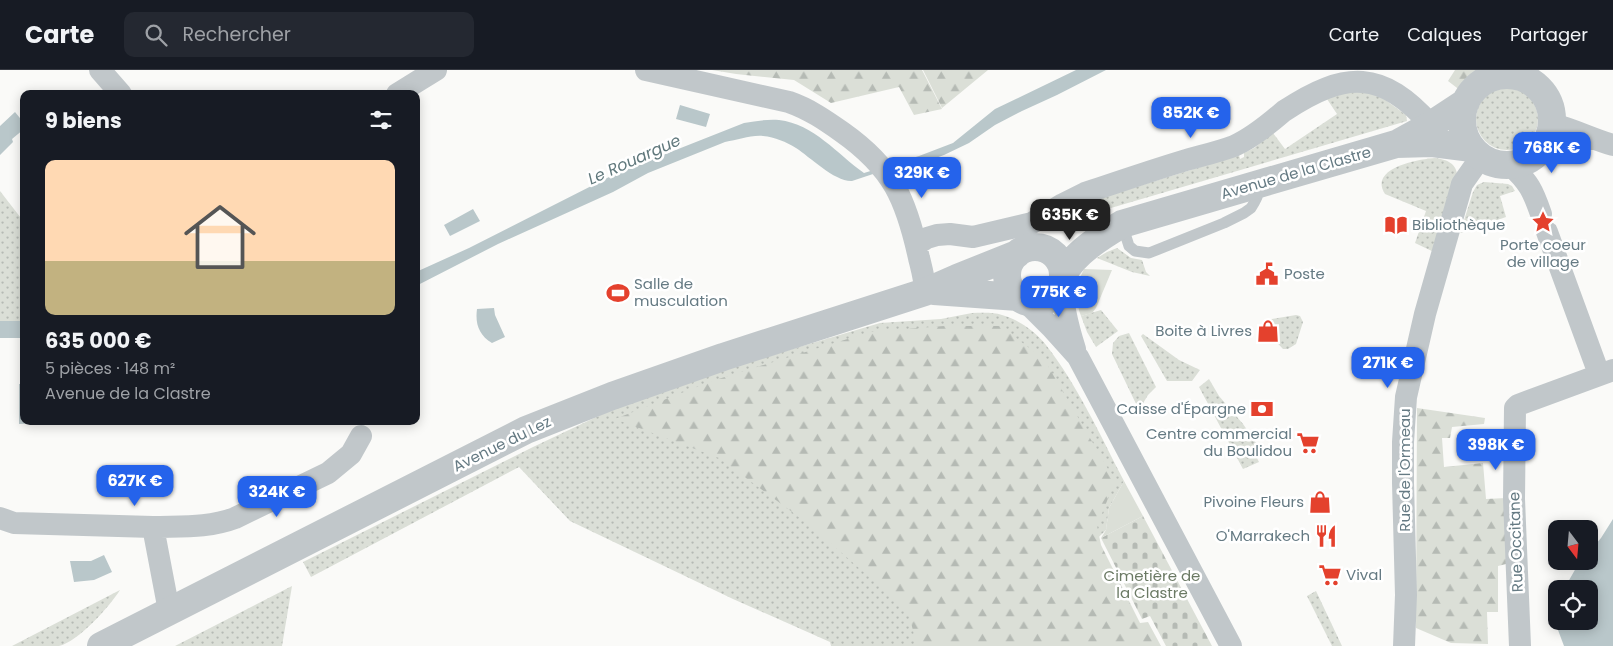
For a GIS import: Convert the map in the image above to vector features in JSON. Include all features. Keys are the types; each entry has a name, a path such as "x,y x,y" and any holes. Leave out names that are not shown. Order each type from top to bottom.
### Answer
{"street":[{"path":"100,70 118,90"},
{"path":"403,90 436,70"},
{"path":"646,70 770,97 804,108 825,120 863,147 882,168 898,191 908,214 917,244 925,292"},
{"path":"917,244 937,235 950,234 973,237 1032,223 1085,193 1236,145 1259,131 1318,86 1351,73 1376,75 1394,84 1416,106 1431,125"},
{"path":"1606,372 1533,192 1522,176 1535,148 1551,108 1548,101 1531,76 1523,78 1504,75 1489,76 1470,94 1463,109 1462,123 1465,136 1476,152 1492,163 1535,148 1590,138 1613,145"},
{"path":"1396,144 1431,125 1466,102"},
{"name":"Avenue de la Clastre","path":"1027,251 1105,225 1122,224 1396,144 1432,143 1476,152"},
{"name":"Rue de l'Ormeau","path":"1404,646 1406,595 1403,442 1406,397 1425,314 1462,184 1476,152"},
{"name":"Avenue de la Clastre","path":"1063,278 1073,260 1096,240 1122,224"},
{"path":"1078,357 1051,327 1010,287 1008,278 1010,265 1027,251 1046,250 1055,256 1061,264 1063,305 1078,357 1231,646"},
{"name":"Avenue du Lez","path":"100,646 526,430 603,399 730,354 925,292 1027,251"},
{"path":"1022,299 1038,303 1050,299 1057,293 1063,278"},
{"name":"Avenue du Lez","path":"925,292 963,292 1022,299"},
{"name":"Rue Occitane","path":"1520,646 1514,498 1515,408 1518,405 1606,372"},
{"path":"0,518 14,523 154,527 222,523 328,473 351,454 361,436"},
{"path":"154,527 169,611"}],"green space":[{"path":"712,70 922,70 942,109 914,115 899,87 831,103 794,80"},
{"path":"923,70 988,70 942,108"},
{"path":"1455,70 1481,70 1461,91 1448,81"},
{"path":"1365,85 1406,115 1407,121 1087,215 1080,208 1110,195 1239,155 1240,159 1244,157 1244,153 1254,148 1273,133 1285,149 1337,114 1325,96"},
{"path":"1507,88 1519,90 1529,97 1536,107 1538,119 1536,131 1529,141 1519,148 1507,150 1495,148 1485,141 1478,131 1476,119 1478,107 1485,97 1495,90"},
{"path":"1443,159 1452,164 1457,174 1436,253 1415,243 1426,211 1385,194 1382,185 1383,178 1389,171 1418,160"},
{"path":"1484,182 1512,186 1515,191 1500,196 1506,217 1460,233 1473,192 1477,185"},
{"path":"0,191 20,217 20,321 0,321"},
{"path":"1117,248 1131,258 1142,260 1146,272 1150,276 1132,272 1097,258"},
{"path":"1084,269 1112,270 1096,308 1092,313 1081,316 1077,292"},
{"path":"1101,310 1118,331 1096,347 1087,332 1081,316"},
{"path":"972,313 995,313 1008,317 1032,331 1042,340 1058,361 1078,394 1124,481 1109,508 1106,530 1058,577 1013,646 831,646 830,642 733,599 570,521 519,467 311,577 303,562 533,447 630,401 755,360 880,323 941,319"},
{"path":"1300,316 1303,322 1296,344 1288,349 1283,349 1266,331 1265,324 1272,319"},
{"path":"944,326 1000,326 1044,359 1115,481 1097,526 1101,545 1140,623 1148,622 1161,646 917,646 908,611 811,526 719,458 615,419 712,381 870,332"},
{"path":"1129,333 1156,387 1148,395 1139,410 1112,354 1113,343 1119,336"},
{"path":"1143,334 1179,360 1200,370 1192,381 1167,381 1141,336"},
{"path":"1209,379 1219,396 1243,424 1259,447 1253,450 1259,462 1243,469 1199,387"},
{"path":"1417,408 1485,418 1484,424 1452,427 1450,438 1442,438 1444,467 1483,463 1486,499 1506,498 1506,564 1498,566 1498,612 1487,612 1488,644 1451,643 1416,628"},
{"path":"1124,481 1143,516 1101,538 1106,530 1109,508"},
{"name":"Cimetière de la Clastre","path":"1143,516 1212,646 1166,646 1150,616 1142,619 1101,538"},
{"path":"292,586 282,646 175,646"},
{"path":"120,590 93,623 67,643 59,646 12,646"},
{"path":"1316,591 1342,646 1332,646 1307,596"}],"shaded area":[{"path":"1076,70 1106,70 995,125 969,143 944,155 922,163 894,167 852,181 838,178 796,148 776,139 758,136 725,142 648,173 613,192 498,244 420,284 420,270 469,248 615,174 744,123 779,120 803,127 864,173 953,143 995,109"},
{"path":"680,105 710,114 706,127 676,119"},
{"path":"15,112 20,118 20,132 12,139 13,142 0,155 0,126"},
{"path":"473,209 480,221 450,236 444,225"},
{"path":"494,308 495,315 505,337 492,343 479,329 477,309"},
{"path":"0,321 20,321 20,338 0,338"},
{"path":"19,384 20,384 20,424"},
{"path":"1613,519 1613,646 1564,646 1558,630 1598,630 1598,580 1569,580 1575,570 1598,570 1598,542"},
{"path":"104,555 112,572 94,580 74,582 70,561 91,561"}],"place":[{"name":"Porte coeur de village","path":"1543,222"},
{"name":"Bibliothèque","path":"1396,225"},
{"name":"Poste","path":"1267,274"},
{"name":"Salle de musculation","path":"618,293"},
{"name":"Boite à Livres","path":"1268,331"},
{"name":"Caisse d'Épargne","path":"1262,409"},
{"name":"Centre commercial du Boulidou","path":"1308,443"},
{"name":"Pivoine Fleurs","path":"1320,502"},
{"name":"O'Marrakech","path":"1326,536"},
{"name":"Vival","path":"1330,575"}],"water label":[{"name":"Le Rouargue","path":"634,159"}]}
